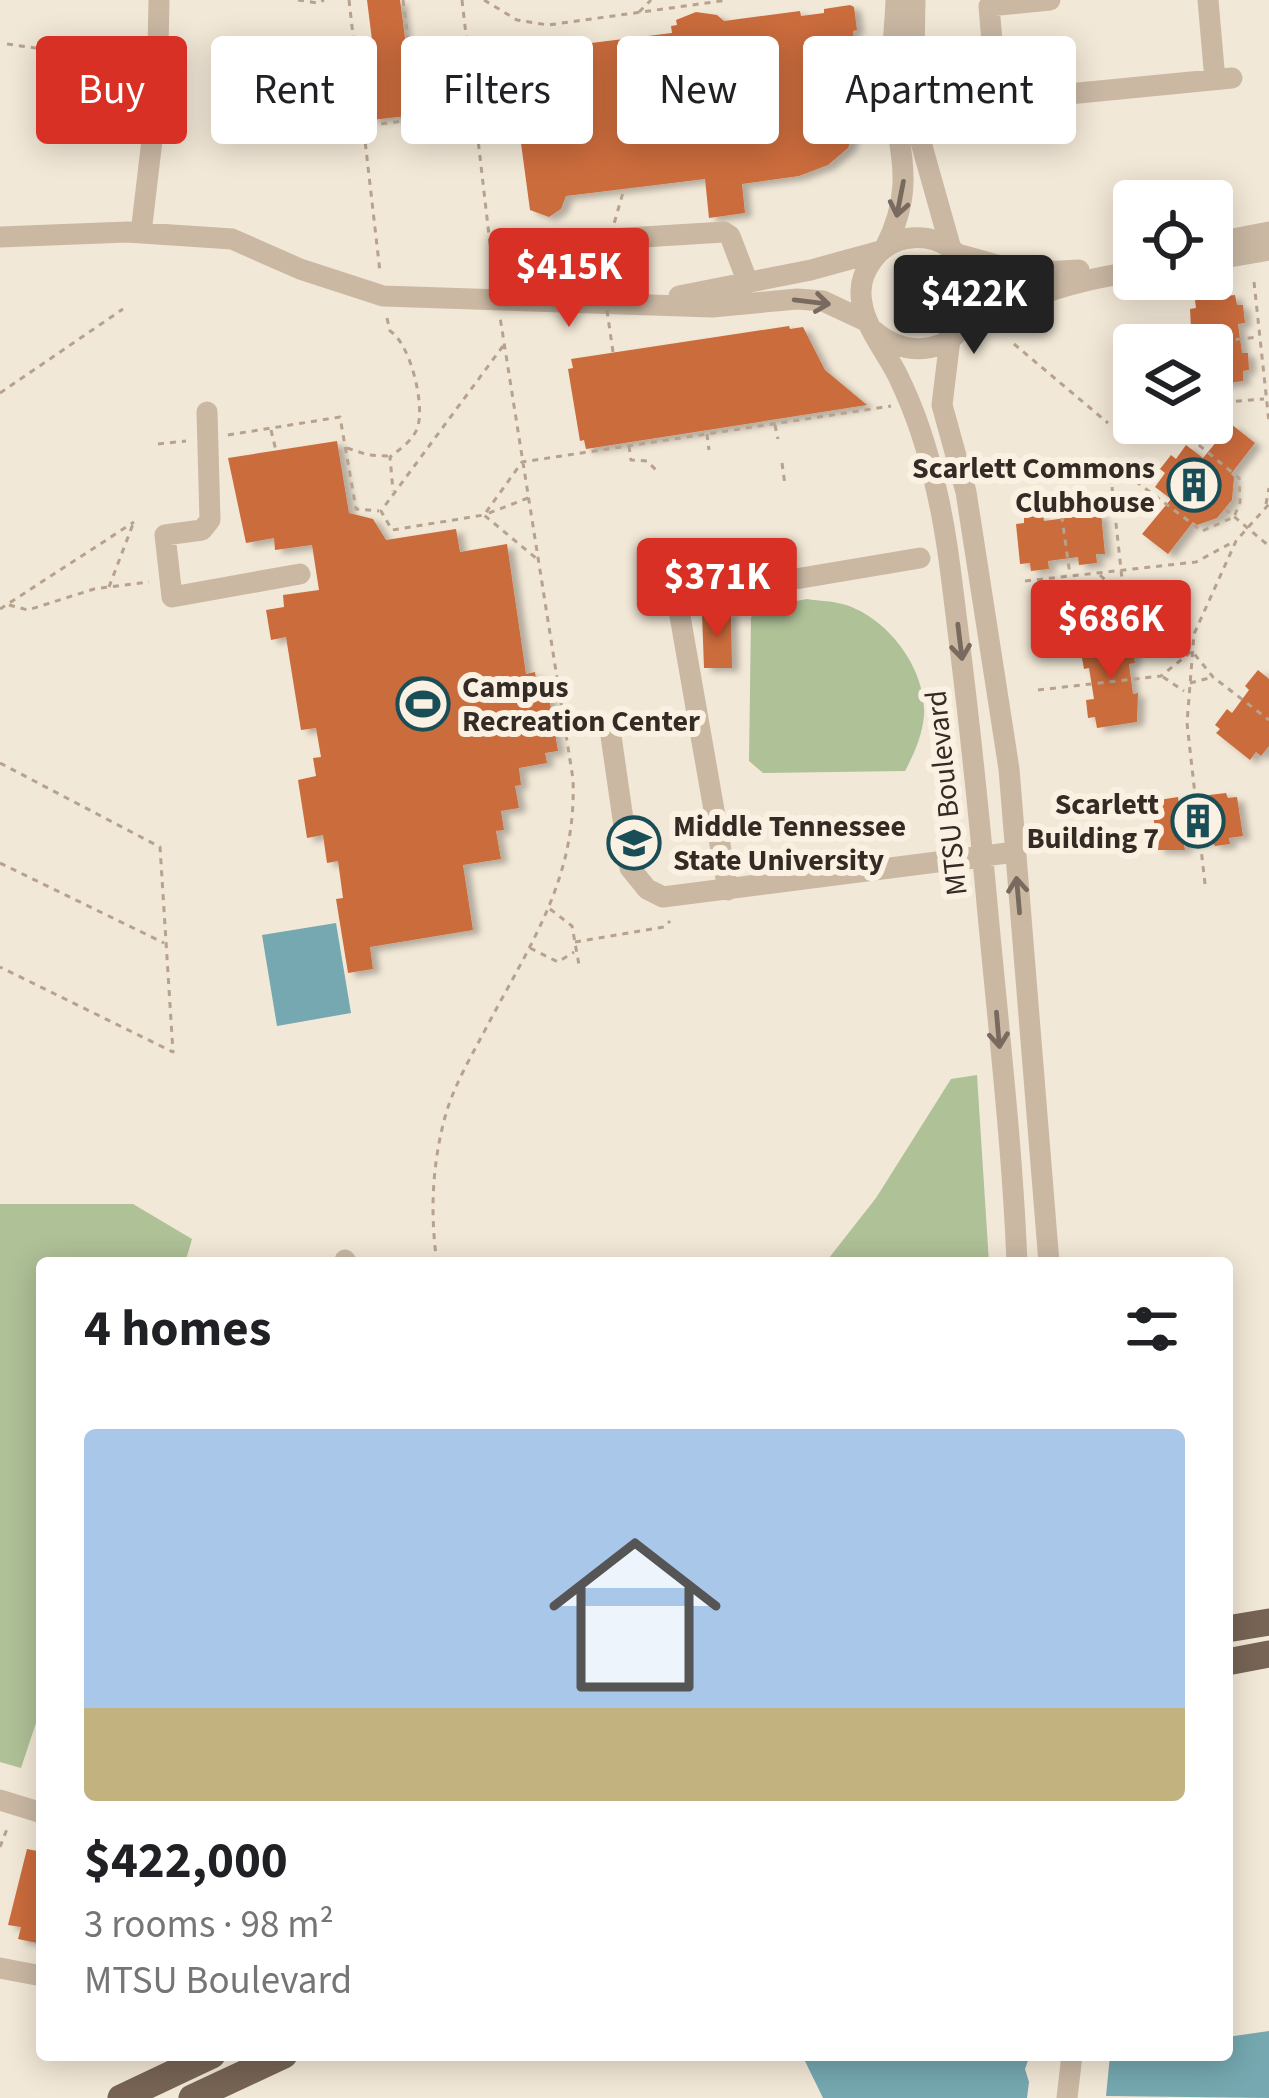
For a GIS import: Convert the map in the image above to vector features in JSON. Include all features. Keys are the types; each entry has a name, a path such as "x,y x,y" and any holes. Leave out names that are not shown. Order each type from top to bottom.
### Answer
{"main road":[{"path":"1233,1629 1269,1622"},
{"path":"1233,1661 1269,1654"},
{"path":"121,2098 199,2061"},
{"path":"192,2098 271,2061"}],"street":[{"path":"141,233 157,98 159,0"},
{"path":"871,326 861,290 869,264 882,249 898,214 906,168 892,91 896,0"},
{"path":"915,0 914,114 954,251 968,268 974,302 954,337"},
{"path":"1050,0 989,7 997,101 1223,79 1208,0"},
{"path":"560,302 562,278 594,240 724,232 730,236 748,283"},
{"path":"1233,239 1269,232"},
{"path":"0,237 141,233 232,239 300,269 383,296 712,307 823,301 905,350 924,350 991,314 1072,282 1113,275"},
{"path":"643,303 748,283 882,249 911,237 928,238 1005,270 1036,274 1062,274 1113,263"},
{"path":"1233,256 1269,250"},
{"name":"MTSU Boulevard","path":"871,326 899,377 919,430 950,564 983,856 1017,1257"},
{"name":"MTSU Boulevard","path":"954,337 942,405 966,492 1009,769 1049,1257"},
{"path":"207,412 210,520 202,530 165,535 172,597 300,574"},
{"path":"728,890 677,599 920,558 945,541"},
{"path":"920,558 933,565 950,564"},
{"path":"611,736 630,868 647,889 663,897 1015,852"},
{"path":"0,1800 36,1812"},
{"path":"0,1969 36,1975"},
{"path":"1066,2098 1071,2061"}],"path":[{"path":"298,0 324,0"},
{"path":"349,0 353,36"},
{"path":"404,0 408,36"},
{"path":"462,0 466,36"},
{"path":"484,0 503,14 548,25 728,0"},
{"path":"638,14 651,0"},
{"path":"7,44 36,48"},
{"path":"365,144 381,284"},
{"path":"479,144 495,287"},
{"path":"614,352 601,269 624,189"},
{"path":"1254,282 1269,422"},
{"path":"436,1257 432,1212 446,1114 464,1069 549,908 568,859 575,819 573,779 498,307"},
{"path":"0,393 123,309"},
{"path":"347,448 390,457 414,434 419,414 408,351 402,338 390,331 385,309"},
{"path":"1233,340 1259,337"},
{"path":"381,512 504,344"},
{"path":"1014,344 1108,423"},
{"path":"1233,402 1268,399"},
{"path":"484,515 522,462 893,406"},
{"path":"215,436 340,417 356,509 381,512"},
{"path":"775,424 778,439"},
{"path":"271,428 276,451"},
{"path":"707,434 710,450"},
{"path":"158,444 183,441"},
{"path":"1126,474 1194,529 1214,529 1234,517 1240,502 1239,478 1198,444"},
{"path":"629,446 631,460 647,461 658,472"},
{"path":"390,457 393,495"},
{"path":"782,464 785,485"},
{"path":"1112,487 1124,599"},
{"path":"1205,884 1189,750 1187,694 1194,634 1236,541 1267,505 1269,488"},
{"path":"381,512 392,530 484,515 528,498"},
{"path":"1060,504 1070,577"},
{"path":"1225,509 1269,546"},
{"path":"484,515 538,560"},
{"path":"0,609 134,522 110,586"},
{"path":"1025,581 1196,562 1236,541"},
{"path":"1098,574 1186,654"},
{"path":"7,604 28,610 110,586 157,581"},
{"path":"1161,676 1192,650"},
{"path":"1192,650 1214,677 1269,721"},
{"path":"1038,690 1161,676 1176,682 1187,694"},
{"path":"1188,684 1199,677 1214,677"},
{"path":"0,763 160,847 173,1052 0,967"},
{"path":"0,862 166,944"},
{"path":"549,908 572,926 579,965"},
{"path":"575,942 664,927 670,921"},
{"path":"528,947 559,962 577,951"},
{"path":"0,1847 7,1829"}],"green space":[{"path":"807,599 862,612 890,634 912,664 924,716 905,771 763,773 749,761 751,617 775,605"},
{"path":"977,1075 989,1257 830,1257 876,1198 951,1079"},
{"path":"0,1204 133,1204 192,1239 187,1257 36,1257 36,1723 21,1768 0,1762"}],"water":[{"path":"336,923 351,1013 277,1026 262,935"},
{"path":"1269,2031 1269,2098 1106,2096 1109,2061 1233,2061 1233,2036"},
{"path":"805,2061 1028,2061 1027,2098 823,2098"}],"building":[{"path":"367,0 400,0 405,36 401,36 401,117 377,119 377,36 372,36"},
{"path":"854,7 857,30 854,36 803,36 803,144 850,144 828,165 799,176 742,184 745,213 709,218 705,179 566,196 561,209 549,217 530,210 521,144 593,144 593,43 617,40 617,144 779,144 779,36 648,36 672,33 676,20 696,12 724,21 800,11 801,16 824,13 824,9"},
{"path":"1233,295 1237,305 1243,305 1245,323 1238,324 1249,370 1243,371 1243,381 1233,382 1233,324 1191,324 1190,309 1196,308 1195,300 1233,300"},
{"path":"803,327 825,370 867,405 586,449 584,440 580,441 568,369 573,368 571,359"},
{"name":"Scarlett Commons Clubhouse","path":"1233,426 1255,443 1231,474 1232,500 1217,518 1197,525 1193,522 1168,554 1142,534 1171,499 1155,487 1165,473 1160,469 1186,445 1203,458 1215,444 1233,444"},
{"name":"Campus Recreation Center","path":"337,441 349,513 373,519 386,540 456,529 460,552 507,544 526,674 535,672 536,680 546,679 558,751 545,753 547,763 519,768 521,785 515,786 519,808 501,811 504,830 496,831 501,859 463,865 473,930 370,947 373,969 348,973 336,899 343,898 338,861 327,863 323,835 307,838 298,780 316,776 313,758 321,757 316,728 301,730 286,637 271,640 266,610 284,607 283,595 319,590 312,545 275,550 274,538 246,543 228,458"},
{"path":"1091,509 1092,514 1101,513 1105,554 1096,554 1097,563 1079,565 1078,557 1048,561 1049,569 1031,571 1030,563 1020,564 1016,524 1024,523 1024,517 1043,515 1044,521"},
{"path":"731,612 732,668 704,668 702,613"},
{"path":"1126,637 1135,663 1129,664 1133,694 1138,693 1137,722 1097,728 1095,717 1088,718 1086,700 1094,699 1081,652 1086,652 1085,643"},
{"path":"1258,670 1269,679 1269,746 1250,760 1216,733 1220,729 1215,725 1227,709 1232,713"},
{"name":"Scarlett Building 7","path":"1226,793 1228,798 1237,797 1243,836 1229,838 1230,844 1215,846 1212,841 1184,845 1185,850 1158,850 1152,807 1160,806 1159,800 1178,797 1179,805 1210,801 1209,795"},
{"path":"27,1849 36,1851 36,1943 18,1939 21,1927 8,1925"}],"place":[{"name":"Scarlett Commons Clubhouse","path":"1194,485"},
{"name":"Campus Recreation Center","path":"423,704"},
{"name":"Scarlett Building 7","path":"1198,821"},
{"name":"Middle Tennessee State University","path":"634,843"}]}
